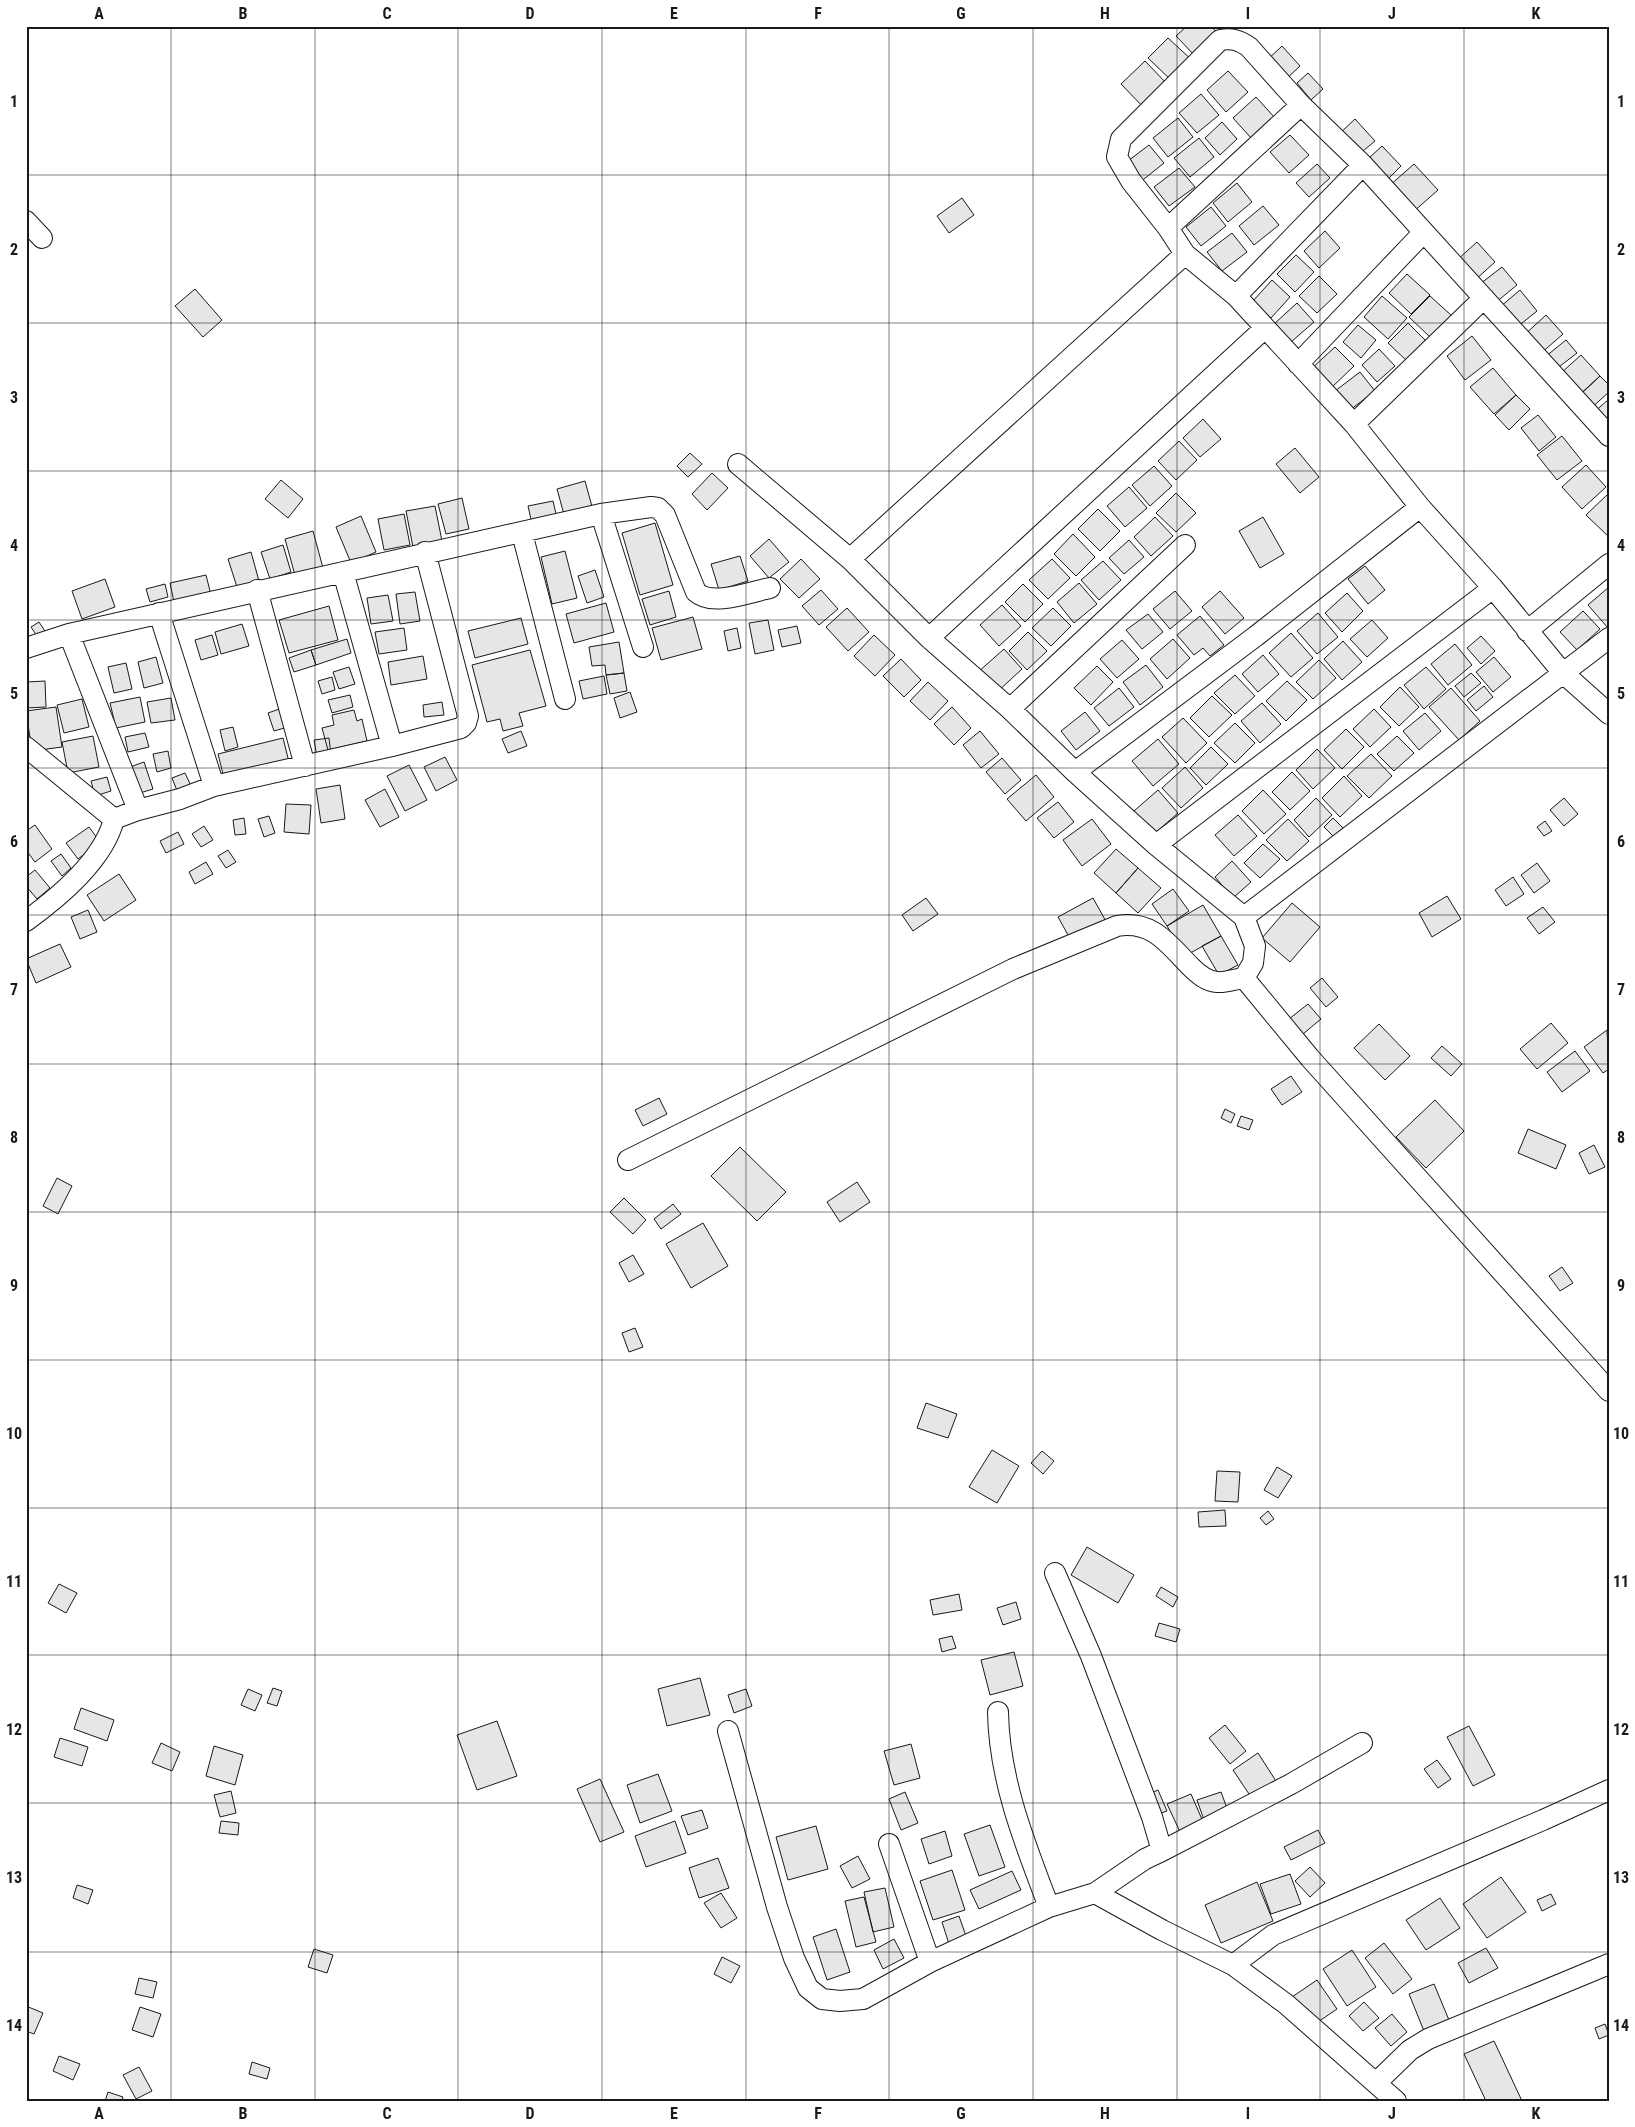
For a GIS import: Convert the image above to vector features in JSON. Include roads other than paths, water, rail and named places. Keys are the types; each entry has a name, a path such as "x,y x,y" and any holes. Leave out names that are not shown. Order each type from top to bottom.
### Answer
{"street":[{"path":"1609,436 1363,165 1301,105 1249,47 1241,42 1230,38 1220,40 1119,144 1117,156 1131,181 1186,254 1236,296 1354,424 1420,507 1493,588 1562,672 1609,714"},
{"path":"1168,228 1301,105"},
{"path":"1236,296 1363,165"},
{"path":"26,222 42,238"},
{"path":"1298,364 1423,233"},
{"path":"850,560 1186,254"},
{"path":"1354,424 1484,298"},
{"path":"929,638 1265,328"},
{"path":"738,464 850,560 929,638 1010,709 1075,772 1156,845 1244,917 1255,946 1252,963 1244,978"},
{"path":"26,648 69,634 424,552 522,533 601,514 651,507 662,511 696,592 700,596 718,599 770,588"},
{"path":"1075,772 1256,636 1420,507"},
{"path":"601,514 644,647"},
{"path":"522,533 565,699"},
{"path":"1010,709 1185,545"},
{"path":"114,819 138,810 180,799 214,786 392,746 461,728 466,723 468,716 424,552"},
{"path":"1527,631 1609,564"},
{"path":"343,572 392,746"},
{"path":"1156,845 1493,588"},
{"path":"258,590 305,766"},
{"path":"160,613 214,786"},
{"path":"69,634 138,810"},
{"path":"1244,917 1562,672 1609,638"},
{"path":"26,747 114,819"},
{"path":"26,921 63,892 80,875 111,833 114,819"},
{"path":"628,1160 1013,970 1117,926 1140,925 1155,932 1200,975 1211,981 1220,983 1244,978"},
{"path":"1244,978 1310,1058 1609,1391"},
{"path":"1055,1573 1095,1666 1149,1809 1162,1851"},
{"path":"998,1712 998,1737 1011,1801 1049,1907"},
{"path":"728,1731 777,1906 794,1958 808,1988 822,1999 840,2001 863,1999 930,1962 1049,1907 1095,1893 1145,1860 1291,1784 1362,1743"},
{"path":"1233,1965 1273,1935 1609,1790"},
{"path":"889,1844 930,1962"},
{"path":"1095,1893 1162,1930 1233,1965 1286,2004 1377,2082 1396,2101"},
{"path":"1377,2082 1410,2050 1428,2038 1609,1964"}]}
